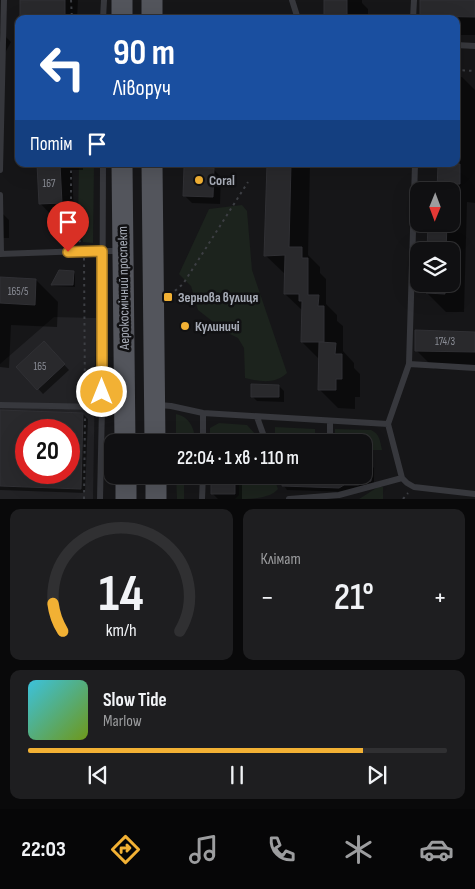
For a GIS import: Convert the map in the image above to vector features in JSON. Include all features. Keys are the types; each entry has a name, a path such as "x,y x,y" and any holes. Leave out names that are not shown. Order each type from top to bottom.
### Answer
{"main road":[{"path":"122,0 122,15"},
{"path":"152,0 152,15"},
{"name":"Аерокосмічний проспект","path":"122,167 112,251 125,434"},
{"path":"152,167 155,434"},
{"path":"126,484 126,499"},
{"path":"156,484 156,499"}],"lane":[{"path":"0,170 4,0"},
{"path":"103,15 104,0"},
{"path":"292,0 297,15"},
{"path":"413,15 414,0"},
{"path":"460,45 475,46"},
{"path":"100,499 102,407 112,251 103,167"},
{"path":"415,167 408,364 388,424 402,478 407,483 414,487 475,494"},
{"path":"0,195 1,254 112,251"},
{"path":"408,364 475,368"},
{"path":"155,405 171,406 203,413 388,424"},
{"path":"0,406 102,407"},
{"path":"203,413 203,434"},
{"path":"257,417 263,434"},
{"path":"330,421 330,434"},
{"path":"289,499 339,496 402,478"},
{"path":"202,499 203,484"}],"path":[{"path":"71,0 72,15"},
{"path":"460,70 475,71"},
{"path":"71,167 70,220 84,251 84,499"},
{"path":"168,297 183,284 248,182"}],"shaded area":[{"path":"79,167 94,167 93,243 83,242 78,219"},
{"path":"242,205 247,211 252,270 287,373 283,377 273,380 262,381 245,378 244,348 238,338 226,332 198,310 191,286 179,274 209,209"},
{"path":"54,317 96,318 93,499 0,499 0,364"},
{"path":"176,414 185,418 191,424 194,434 176,434"},
{"path":"219,423 247,425 255,434 210,434 210,428"},
{"path":"275,427 315,429 315,434 275,434"},
{"path":"335,429 371,430 378,436 382,450 372,450 372,434 335,434"},
{"path":"176,484 184,484 184,499 177,499"},
{"path":"239,484 276,484 278,489 265,497 235,499 239,495"},
{"path":"378,487 383,487 383,499 359,499"}],"building":[{"path":"20,0 65,0 65,15 20,15"},
{"path":"324,0 347,0 347,15 324,15"},
{"path":"420,0 475,0 475,17 420,15"},
{"path":"37,167 60,167 62,203 39,204"},
{"path":"184,167 214,168 213,197 183,196"},
{"path":"267,167 291,167 289,247 302,247 302,258 308,258 308,295 319,295 318,306 324,306 324,342 301,342 302,301 299,301 299,294 284,294 285,255 264,256"},
{"path":"438,167 460,167 460,182 437,182"},
{"path":"428,232 447,232 446,242 427,242"},
{"path":"59,270 74,271 73,285 51,285"},
{"path":"0,277 36,279 35,305 0,303"},
{"path":"445,292 445,294 426,293"},
{"path":"415,330 475,332 475,352 415,351"},
{"path":"44,341 65,364 37,390 16,367"},
{"path":"319,342 336,343 335,354 342,354 342,379 336,379 336,390 318,390"},
{"path":"251,384 279,385 279,397 251,397"},
{"path":"0,410 83,413 81,489 0,486"},
{"path":"211,484 235,484 235,494 211,494"},
{"path":"282,484 361,484 344,485 339,488 282,486"}],"place":[{"name":"Coral","path":"199,180"},
{"name":"Зернова вулиця","path":"168,297"},
{"name":"Кулиничі","path":"185,326"}],"route":[{"path":"68,252 102,251 102,392"}]}
